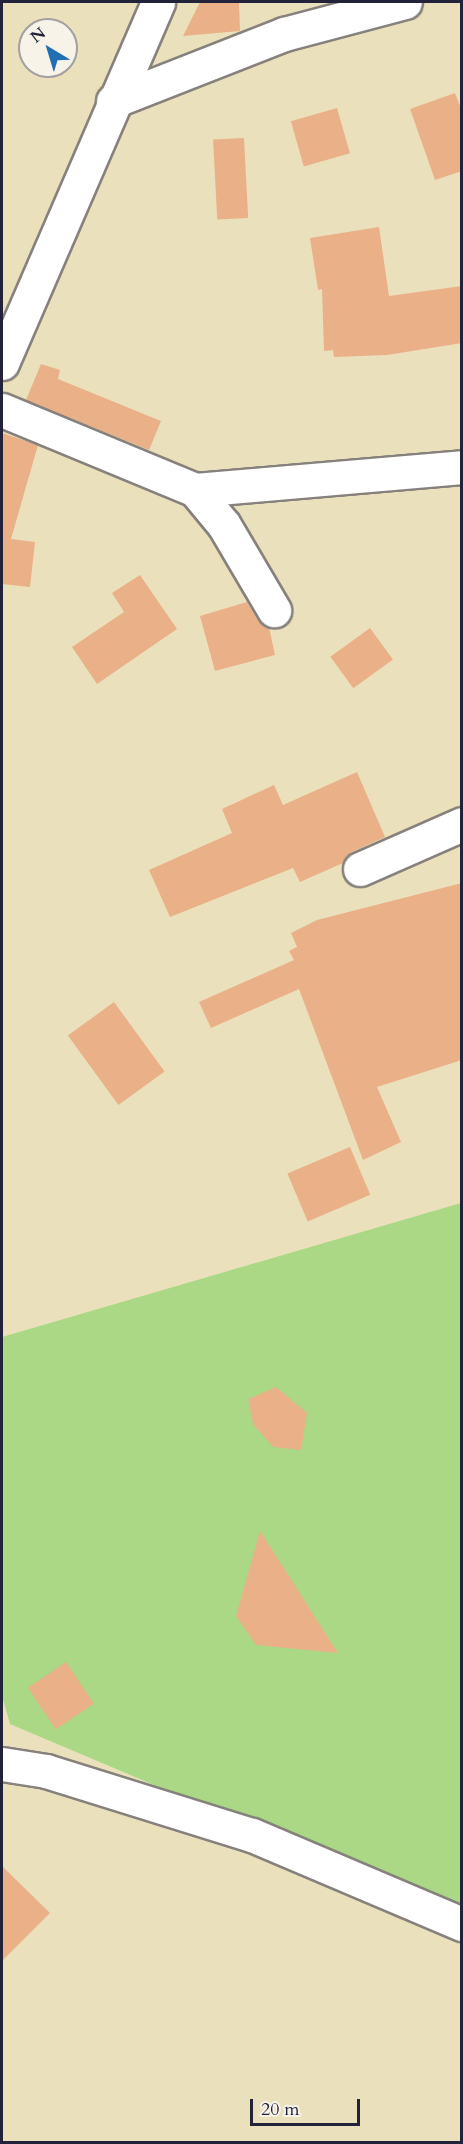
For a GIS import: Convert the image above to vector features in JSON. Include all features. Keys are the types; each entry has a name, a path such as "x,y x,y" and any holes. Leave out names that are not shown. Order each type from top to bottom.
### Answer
{"street":[{"path":"2,363 113,101 158,2"},
{"path":"113,101 284,34 405,2"},
{"path":"2,410 195,490 457,468"},
{"path":"195,490 224,525 274,610"},
{"path":"360,868 462,824"},
{"path":"2,1764 46,1771 252,1835 462,1924"}],"green space":[{"path":"461,1203 461,1915 10,1724 2,1696 2,1337"}],"building":[{"path":"200,2 239,2 240,31 183,36"},
{"path":"455,93 462,111 462,171 435,180 410,109"},
{"path":"337,108 350,153 304,166 291,121"},
{"path":"244,138 248,218 217,220 213,140"},
{"path":"379,227 389,296 462,286 462,343 387,355 334,357 333,350 324,351 322,289 318,290 310,238"},
{"path":"41,364 60,370 58,379 161,421 149,450 26,400"},
{"path":"2,433 38,445 11,539 35,542 30,587 2,584"},
{"path":"140,575 177,629 97,684 72,647 124,612 112,593"},
{"path":"247,602 258,620 269,627 275,655 215,671 200,616"},
{"path":"370,628 393,660 353,688 330,657"},
{"path":"357,772 385,837 352,852 343,863 300,882 293,868 170,917 149,870 232,833 222,809 274,785 283,805"},
{"path":"462,883 462,1060 377,1087 401,1142 363,1160 299,989 211,1028 199,1002 294,960 289,951 297,947 291,933 317,920"},
{"path":"114,1002 165,1072 118,1105 68,1036"},
{"path":"350,1147 370,1195 308,1221 287,1174"},
{"path":"276,1387 307,1413 301,1450 273,1447 253,1424 248,1399"},
{"path":"260,1531 338,1653 256,1645 236,1616"},
{"path":"66,1662 94,1703 56,1729 28,1688"},
{"path":"2,1866 50,1913 2,1961"}]}
